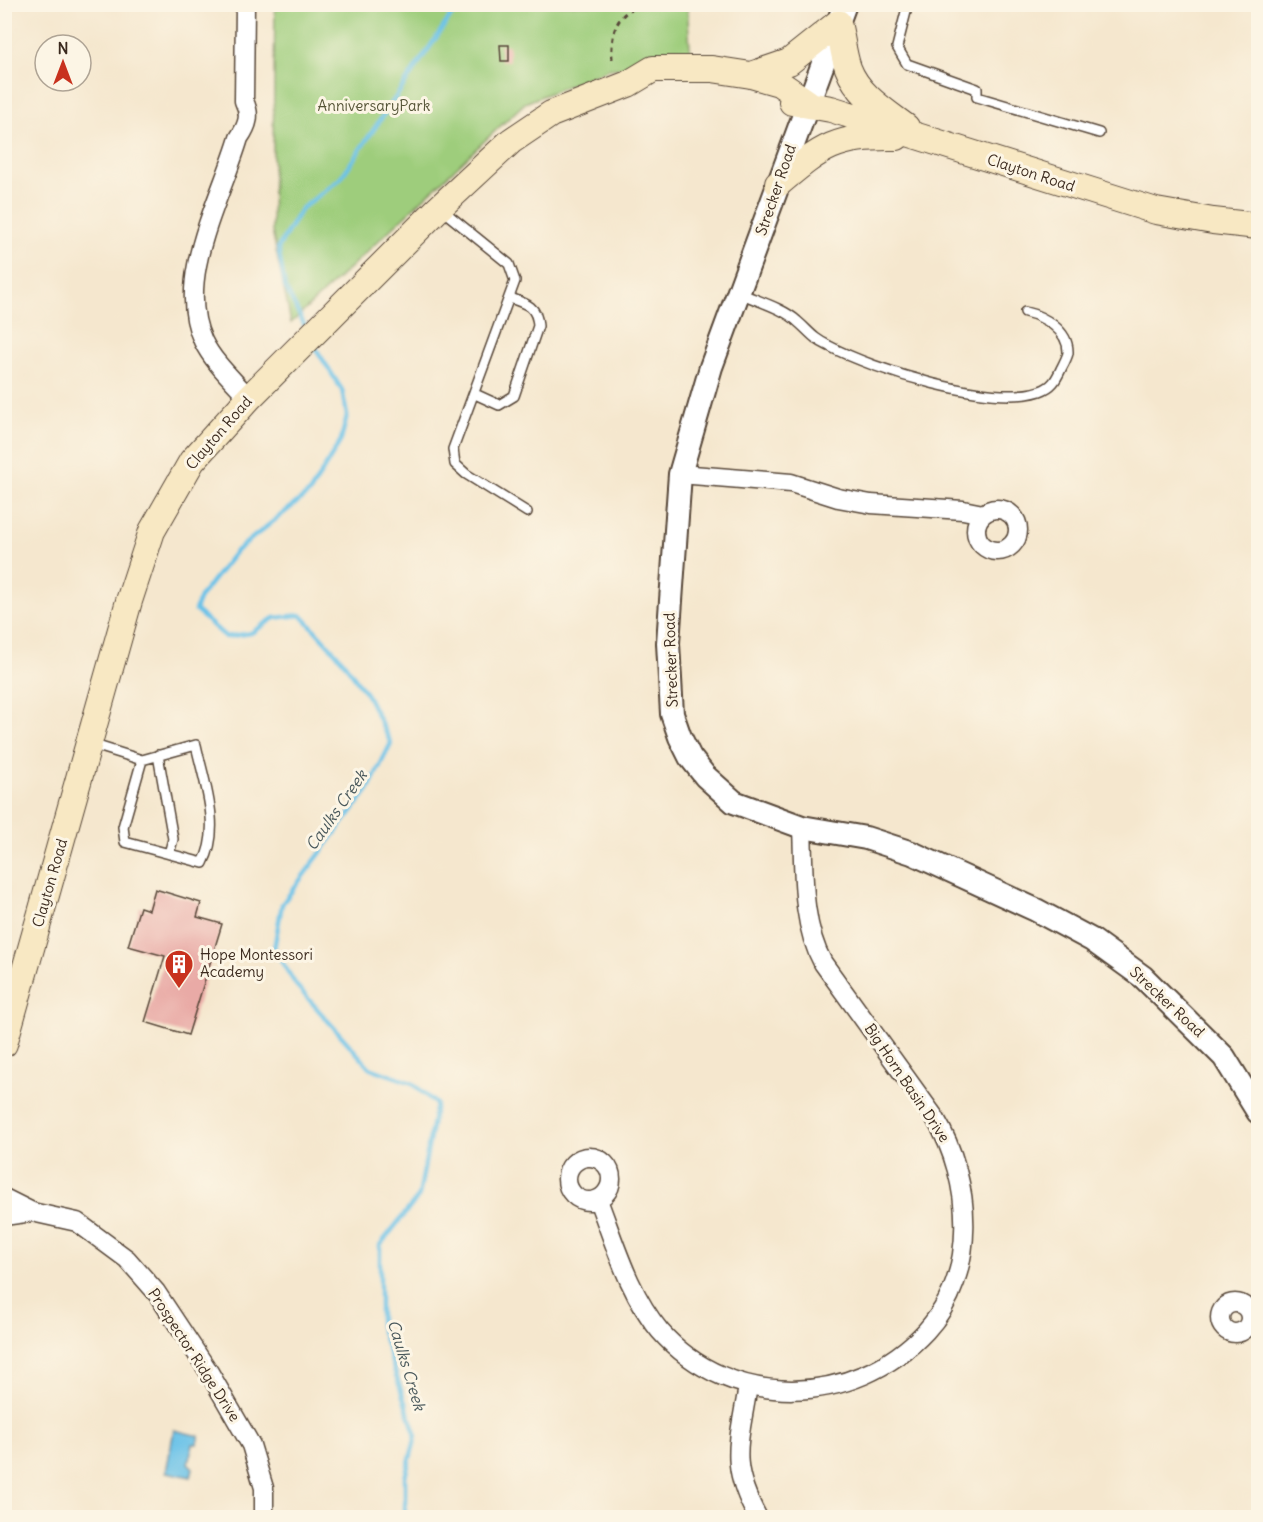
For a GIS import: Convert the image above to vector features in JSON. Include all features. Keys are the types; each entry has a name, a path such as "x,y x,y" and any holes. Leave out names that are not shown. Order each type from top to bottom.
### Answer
{"main road":[{"path":"751,75 789,62 841,14"},
{"path":"841,14 846,61 853,79 866,96 918,137"},
{"name":"Clayton Road","path":"4,1044 152,531 192,461 249,398 439,208 511,141 551,114 628,84 653,69 712,69 751,75 779,83 808,103"},
{"name":"Clayton Road","path":"628,84 711,86 741,90 774,100 808,103 1156,211 1258,226"},
{"path":"778,184 815,153 844,139 918,137"}],"street":[{"path":"245,4 244,101 238,110 236,126 239,138 194,274 192,298 196,324 204,343 249,398"},
{"name":"Strecker Road","path":"841,14 708,377 680,474 668,643 675,722 690,757 719,790 734,802 802,827 866,838 912,853 1007,896 1092,940 1143,977 1224,1057 1258,1112"},
{"path":"680,474 791,483 838,498 871,504 963,510 983,514"},
{"name":"Big Horn Basin Drive","path":"598,1200 628,1279 660,1330 694,1362 717,1375 748,1386 775,1391 802,1391 838,1384 879,1366 926,1331 944,1305 963,1246 965,1212 949,1141 935,1118 823,963 813,944 806,903 802,827"},
{"path":"4,1198 32,1212"},
{"name":"Prospector Ridge Drive","path":"4,1216 32,1212 77,1222 127,1258 156,1292 209,1372 251,1445 264,1488 264,1518"},
{"path":"748,1386 737,1469 758,1518"}],"lane":[{"path":"765,4 765,7 770,4"},
{"path":"909,4 897,48 907,64 977,89 977,97 1100,133"},
{"path":"439,208 509,264 515,281 453,449 455,464 466,474 527,512"},
{"path":"740,293 797,320 809,334 830,347 898,374 970,393 995,395 1039,392 1054,383 1068,354 1065,339 1055,327 1041,315 1025,312"},
{"path":"475,394 499,405 514,396 538,326 537,315 531,305 510,298"},
{"path":"89,744 142,760 196,745 211,814 212,848 204,863 125,842 123,828 142,760"},
{"path":"158,755 172,839 169,854"}],"path":[{"path":"612,59 613,31 620,20 637,7 657,4"}],"green space":[{"name":"AnniversaryPark","path":"275,5 687,5 691,62 609,69 525,103 291,323 272,231"}],"water":[{"path":"174,1430 199,1436 197,1444 193,1444 188,1463 193,1468 191,1477 166,1472"}],"building":[{"path":"500,45 509,45 509,61 501,61"},
{"name":"Hope Montessori Academy","path":"155,889 201,903 197,917 222,924 188,1035 145,1022 165,956 128,946 140,907 149,910"}],"waterway":[{"name":"Caulks Creek","path":"306,328 285,287 278,248 301,209 340,179 459,4"},
{"name":"Caulks Creek","path":"313,344 342,390 347,415 341,440 310,492 236,551 200,597 195,610 226,637 251,633 274,618 301,615 343,661 367,695 391,743 368,790 282,904 274,949 296,985 370,1068 412,1083 436,1104 419,1196 380,1245 380,1326 416,1436 405,1477 405,1518"}],"place":[{"name":"Hope Montessori Academy","path":"179,990"}]}
